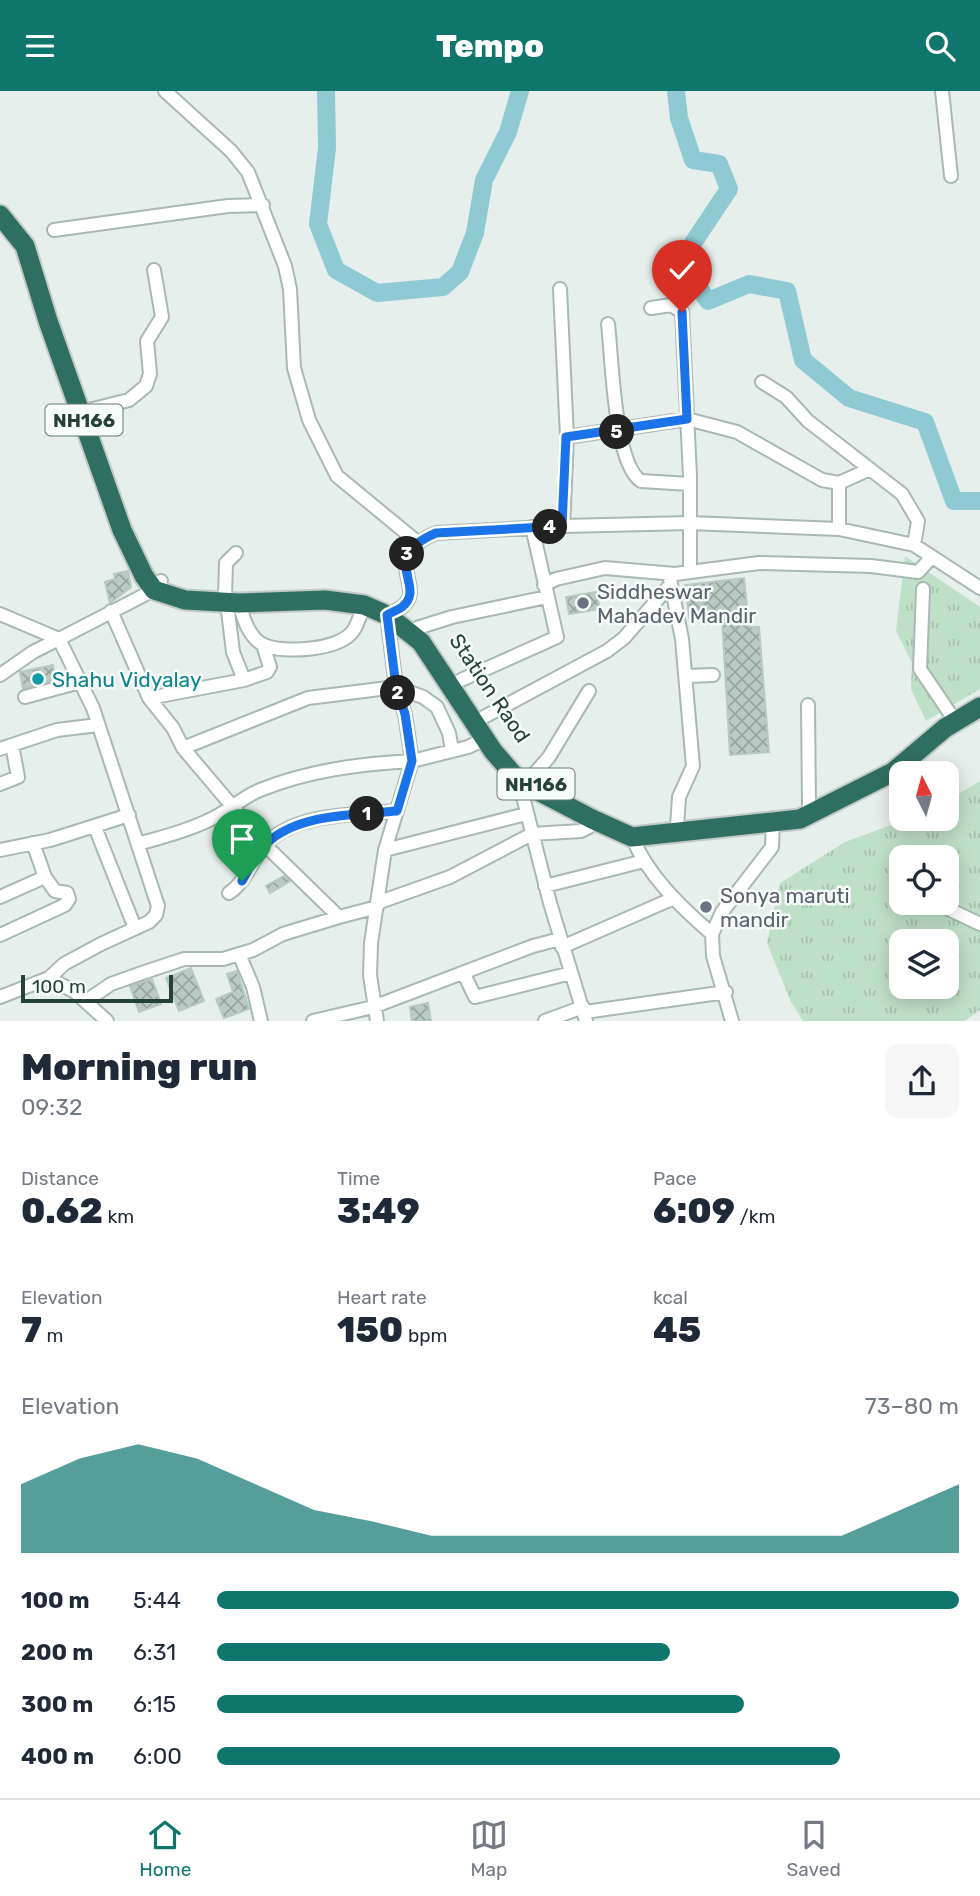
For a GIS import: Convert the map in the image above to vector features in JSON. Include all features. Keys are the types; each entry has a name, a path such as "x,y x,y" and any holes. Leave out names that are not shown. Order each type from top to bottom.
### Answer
{"highway":[{"name":"NH166","path":"0,215 25,246 49,294 85,411 138,548 157,585 177,599 325,600 363,605 391,613 421,642 485,739 524,780 592,819 632,837 773,819 800,819 893,772 945,728 980,708"},
{"name":"Station Raod","path":"230,601 324,593 358,598 391,613 417,628 461,680 524,780 633,832 773,819 794,814 882,769 951,715 980,697"}],"street":[{"path":"165,91 231,151 248,171 285,266 290,289 294,368 309,420 337,476 416,541"},
{"path":"942,91 951,176"},
{"path":"54,230 228,206 263,205"},
{"path":"85,411 128,400 146,386 150,374 147,341 162,317 154,271"},
{"path":"560,289 566,437 562,526"},
{"path":"650,308 671,305 682,312 690,484 690,571"},
{"path":"608,324 620,432 634,477 641,481 690,484"},
{"path":"762,382 794,403 808,421 850,450 868,471 902,494 916,513 918,521 914,544"},
{"path":"566,437 620,432 687,419 730,429 822,480 839,483 868,471"},
{"path":"839,483 839,529"},
{"path":"377,1021 373,1007 369,960 384,850 412,761 405,714 396,687 391,613 404,606 409,596 405,561 416,541 436,533 562,526 690,523 839,529 914,544 980,588"},
{"path":"461,680 511,656 553,641 558,631 545,591 532,527"},
{"path":"236,553 226,563 233,652 244,680"},
{"path":"484,717 607,651 624,638 670,579 690,571 759,563 871,566 918,572 932,557"},
{"path":"417,628 545,591 571,574 605,568 670,579"},
{"path":"670,579 687,676 694,766 679,797 677,827"},
{"path":"0,675 22,659 157,585"},
{"path":"923,589 920,669 951,715"},
{"path":"149,698 267,673 270,667 264,645 230,601"},
{"path":"264,645 278,649 335,645 354,631 363,605"},
{"path":"111,611 149,698 173,728 183,748 265,845 339,917"},
{"path":"0,614 59,639 98,725 129,815 157,911 154,919 64,964 50,978 0,997"},
{"path":"231,635 249,629"},
{"path":"687,676 713,675"},
{"path":"25,697 80,682"},
{"path":"183,748 308,698 396,687 423,697 437,707 449,733 452,750"},
{"path":"584,1013 561,943 526,814 524,780 549,757 589,691"},
{"path":"808,705 806,773 809,806"},
{"path":"0,785 18,777 6,747 57,730 98,725"},
{"path":"138,844 190,828 257,791 296,777 357,765 412,761 485,739"},
{"path":"229,893 242,881 265,845 283,831 306,823 397,811"},
{"path":"384,850 526,814"},
{"path":"0,850 95,827 129,815"},
{"path":"86,1001 111,984 184,959 223,959 283,934 377,905 450,877 532,834 581,831 589,827 592,819"},
{"path":"732,1021 726,992 713,956 712,934 722,912 772,847 773,819"},
{"path":"95,827 135,928"},
{"path":"632,837 644,861 674,898 712,934"},
{"path":"0,935 68,902 67,893 55,891 46,877 33,843"},
{"path":"545,886 644,861"},
{"path":"0,897 46,877"},
{"path":"313,1021 373,1007 533,946 561,943 674,898"},
{"path":"959,914 980,924"},
{"path":"239,954 253,988 261,1021"},
{"path":"464,974 475,997 571,973"},
{"path":"50,978 86,1001 107,1021"},
{"path":"545,1021 726,992"}],"green space":[{"path":"905,556 980,607 980,689 926,721 911,689 912,663 896,631"},
{"path":"980,781 980,1010 965,1021 803,1021 791,1002 767,943 780,883 845,842 889,826 889,831 959,831 959,794"}],"building":[{"path":"128,571 131,587 110,603 105,582 115,579 114,574"},
{"path":"744,578 749,627 759,627 769,752 730,755 722,618 690,622 685,585"},
{"name":"Siddheswar Mahadev Mandir","path":"596,592 600,609 569,614 566,597"},
{"name":"Shahu Vidyalay","path":"53,665 55,680 23,689 20,672"},
{"path":"284,876 290,881 270,893 266,886"},
{"path":"191,968 204,1001 179,1011 166,978"},
{"path":"237,971 249,1009 224,1018 216,999 233,992 227,974"},
{"path":"152,979 161,1004 139,1012 130,986"},
{"path":"428,1003 431,1021 412,1021 410,1007"}],"waterway":[{"path":"326,91 327,148 318,224 336,270 377,293 443,287 460,272 475,233 484,180 508,132 520,91"},
{"path":"676,91 679,118 693,160 719,164 729,189 681,261 708,301 749,284 787,291 803,360 849,398 925,422 954,501 980,501"}],"place":[{"name":"Siddheswar Mahadev Mandir","path":"583,603"},
{"name":"Shahu Vidyalay","path":"38,679"},
{"name":"Sonya maruti mandir","path":"706,907"}],"route":[{"path":"242,881 265,845 283,831 331,817 397,811 412,761 405,714 396,687 387,615 404,606 409,596 405,561 409,550 416,541 436,533 562,526 566,437 620,432 687,419 682,312"}]}
